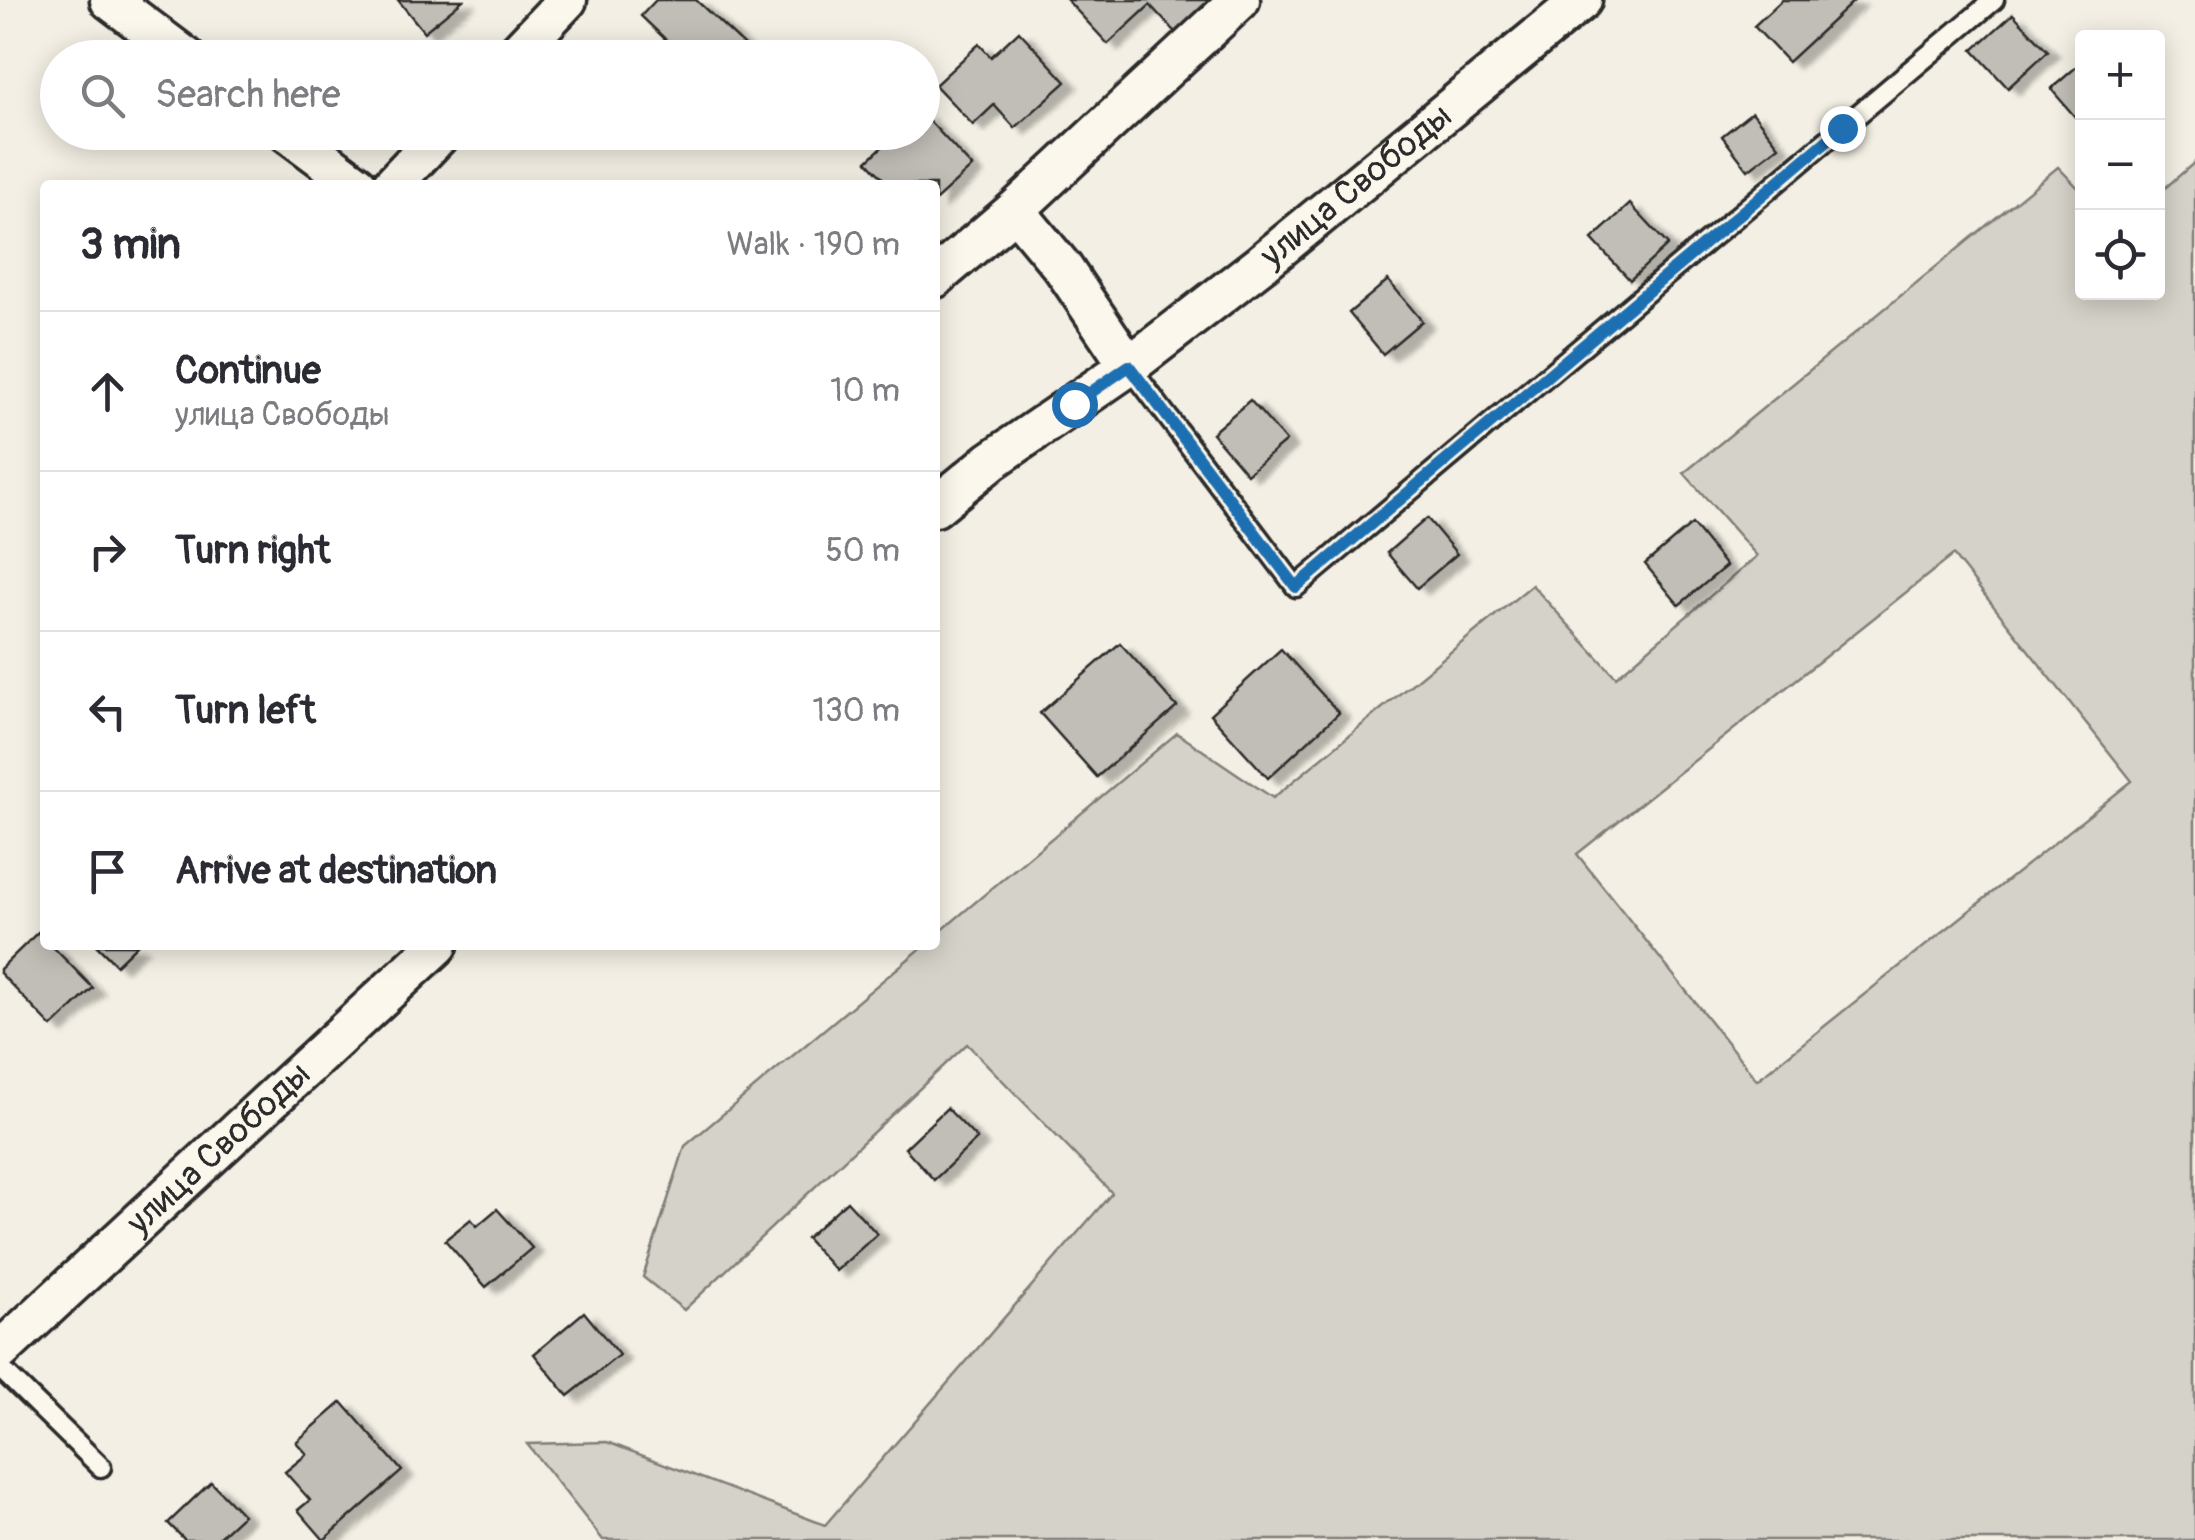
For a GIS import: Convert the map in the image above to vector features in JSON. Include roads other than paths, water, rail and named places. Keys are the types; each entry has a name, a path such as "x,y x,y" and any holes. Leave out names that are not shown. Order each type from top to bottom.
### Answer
{"street":[{"path":"110,0 163,40"},
{"path":"529,40 566,0"},
{"path":"940,274 1015,210 1240,0"},
{"name":"улица Свободы","path":"940,504 991,461 1129,366 1262,262 1582,0"},
{"path":"312,150 351,180"},
{"path":"397,180 425,150"},
{"path":"1015,210 1063,268 1129,366"},
{"name":"улица Свободы","path":"0,1351 433,950"}],"lane":[{"path":"1129,366 1296,587 1994,0"},
{"path":"0,1368 101,1467"}]}
